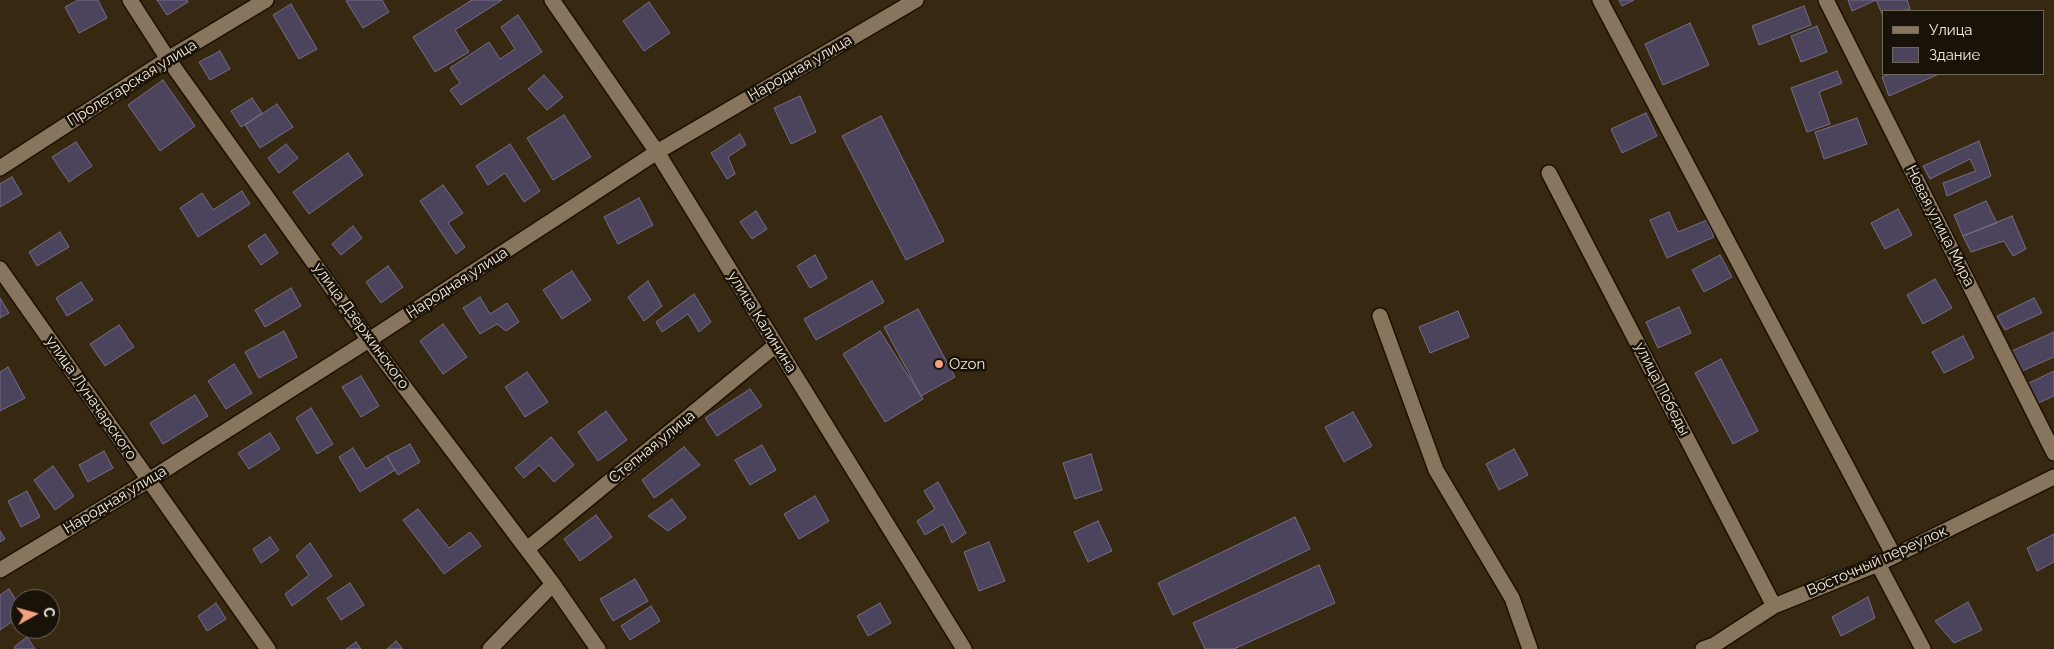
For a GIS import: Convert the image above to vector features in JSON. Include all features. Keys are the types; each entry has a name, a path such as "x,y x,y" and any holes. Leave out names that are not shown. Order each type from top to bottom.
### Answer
{"street":[{"name":"улица Дзержинского","path":"130,0 168,59 369,340 553,584 598,649"},
{"name":"Пролетарская улица","path":"0,168 168,59 266,0"},
{"name":"улица Калинина","path":"552,0 658,152 964,649"},
{"name":"Народная улица","path":"0,570 149,480 658,152 916,0"},
{"path":"1600,0 1894,556"},
{"name":"Новая улица Мира","path":"1826,0 2054,452"},
{"name":"улица Победы","path":"1549,173 1774,606"},
{"name":"улица Луначарского","path":"0,269 268,649"},
{"path":"1380,316 1436,470 1512,598 1530,649"},
{"name":"Степная улица","path":"527,549 776,345"},
{"name":"Восточный переулок","path":"1703,649 1714,645 1774,606 1878,564 2054,477"},
{"path":"1878,564 1924,649"},
{"path":"490,649 553,584"}],"building":[{"path":"78,0 98,0 107,18 79,33 65,7"},
{"path":"157,0 187,0 188,2 167,15"},
{"path":"382,0 389,12 363,28 346,1"},
{"path":"472,0 502,0 455,30 469,52 435,72 413,37"},
{"path":"1619,0 1634,0 1622,6"},
{"path":"1848,0 1876,0 1852,11"},
{"path":"1876,0 1907,0 1910,9 1882,10 1882,14"},
{"path":"649,2 670,33 644,51 623,21"},
{"path":"291,4 317,49 299,59 273,15"},
{"path":"1804,6 1811,25 1759,45 1752,26"},
{"path":"518,15 542,52 461,105 450,90 460,83 450,68 489,42 500,59 515,49 501,27"},
{"path":"1690,23 1709,65 1663,85 1645,44"},
{"path":"1817,26 1827,52 1801,62 1791,36"},
{"path":"220,51 230,69 210,80 199,62"},
{"path":"1837,71 1842,83 1819,92 1830,124 1807,132 1791,88"},
{"path":"544,75 563,97 547,110 528,89"},
{"path":"1887,75 1937,75 1889,96 1882,77"},
{"path":"163,80 195,126 160,151 128,105"},
{"path":"800,96 816,132 791,144 774,108"},
{"path":"252,98 262,113 241,127 231,111"},
{"path":"277,104 293,127 260,148 245,125"},
{"path":"1646,113 1657,136 1622,153 1611,129"},
{"path":"564,115 591,157 553,180 527,138"},
{"path":"881,116 944,241 906,260 842,136"},
{"path":"1857,118 1867,144 1824,159 1815,132"},
{"path":"740,134 746,145 728,157 735,174 727,179 711,153"},
{"path":"1979,141 1991,176 1947,196 1943,183 1976,171 1970,159 1930,179 1923,166"},
{"path":"76,142 92,166 69,182 52,157"},
{"path":"286,144 298,158 279,173 268,158"},
{"path":"510,144 540,191 524,202 505,173 488,185 476,166"},
{"path":"348,153 363,175 309,214 293,192"},
{"path":"12,177 22,194 0,207 0,184"},
{"path":"443,185 463,213 448,223 465,247 456,254 420,201"},
{"path":"242,191 250,204 198,237 180,208 202,193 213,210"},
{"path":"639,198 653,225 618,244 604,217"},
{"path":"1986,201 1997,223 1963,236 1954,215"},
{"path":"1898,209 1912,235 1885,249 1871,223"},
{"path":"756,211 767,229 752,239 740,222"},
{"path":"1669,212 1678,232 1707,220 1714,237 1667,258 1650,220"},
{"path":"2012,216 2026,249 2013,256 2004,241 1971,252 1963,236"},
{"path":"353,226 362,238 341,255 332,244"},
{"path":"60,232 69,247 37,266 29,252"},
{"path":"265,234 278,253 261,265 248,246"},
{"path":"815,255 827,278 810,288 797,266"},
{"path":"1720,255 1732,277 1704,292 1692,270"},
{"path":"388,266 403,287 381,303 366,282"},
{"path":"572,271 591,300 562,319 543,290"},
{"path":"1935,279 1952,308 1923,324 1907,295"},
{"path":"648,281 662,306 644,321 628,297"},
{"path":"872,281 884,302 816,340 804,319"},
{"path":"81,282 93,300 67,316 56,298"},
{"path":"291,288 301,306 265,327 255,310"},
{"path":"694,294 711,322 699,332 688,314 662,332 656,322"},
{"path":"480,297 490,314 507,303 519,322 506,331 497,324 480,334 463,308"},
{"path":"0,298 9,313 0,318"},
{"path":"2034,298 2042,313 2005,330 1997,316"},
{"path":"1679,307 1691,333 1658,348 1646,322"},
{"path":"918,309 955,377 921,396 884,327"},
{"path":"1458,311 1469,337 1430,353 1419,327"},
{"path":"443,324 467,357 443,374 420,341"},
{"path":"119,325 134,347 105,366 90,344"},
{"path":"284,331 297,357 259,378 245,352"},
{"path":"880,331 923,399 885,422 843,354"},
{"path":"2054,332 2054,357 2022,371 2012,351"},
{"path":"1963,336 1974,358 1944,373 1932,352"},
{"path":"1721,359 1758,431 1733,444 1695,373"},
{"path":"234,364 252,393 226,409 208,381"},
{"path":"8,367 25,398 0,411 0,372"},
{"path":"2054,371 2054,396 2038,403 2027,384"},
{"path":"527,372 548,402 525,417 505,387"},
{"path":"361,376 379,406 361,417 342,387"},
{"path":"750,389 762,406 717,436 705,418"},
{"path":"195,395 208,416 163,444 150,423"},
{"path":"311,408 333,444 317,454 296,418"},
{"path":"606,411 627,440 598,461 578,432"},
{"path":"1353,412 1372,446 1344,462 1325,427"},
{"path":"270,433 280,449 249,469 238,453"},
{"path":"551,437 574,465 554,482 539,465 524,478 515,468"},
{"path":"410,444 420,462 398,475 387,456"},
{"path":"762,445 776,470 750,485 735,460"},
{"path":"684,447 700,465 654,498 642,480"},
{"path":"353,448 366,469 387,456 395,470 360,492 339,457"},
{"path":"1514,449 1528,475 1499,490 1486,464"},
{"path":"104,451 113,468 88,482 79,465"},
{"path":"1091,454 1102,490 1075,499 1063,463"},
{"path":"53,466 74,496 55,510 34,480"},
{"path":"938,482 966,533 952,543 943,524 925,535 917,521 935,509 924,491"},
{"path":"27,491 40,517 21,527 8,501"},
{"path":"815,496 829,521 799,539 784,514"},
{"path":"672,499 686,518 668,531 648,516"},
{"path":"418,509 449,548 470,532 481,546 444,574 403,520"},
{"path":"596,515 612,537 580,561 564,539"},
{"path":"1295,517 1310,549 1173,615 1158,583"},
{"path":"1098,521 1112,551 1088,562 1074,532"},
{"path":"0,531 5,539 0,542"},
{"path":"2054,534 2054,562 2037,571 2027,548"},
{"path":"270,537 279,550 261,563 253,549"},
{"path":"989,542 1005,581 979,591 964,552"},
{"path":"310,543 332,576 292,606 285,594 309,575 296,556"},
{"path":"1319,565 1335,603 1234,649 1205,649 1193,623"},
{"path":"635,579 648,601 613,621 600,599"},
{"path":"350,583 364,605 341,620 327,598"},
{"path":"9,589 10,591 10,623 0,630 0,595"},
{"path":"1868,597 1875,618 1841,636 1832,617"},
{"path":"1968,602 1982,630 1954,643 1935,621"},
{"path":"216,603 226,619 207,631 198,616"},
{"path":"880,603 891,623 868,636 857,616"},
{"path":"651,606 660,621 630,640 621,626"},
{"path":"24,639 28,639 35,649 15,649 14,647"},
{"path":"396,641 403,649 387,649"},
{"path":"356,642 361,649 346,649"}],"place":[{"name":"Ozon","path":"939,364"}]}
